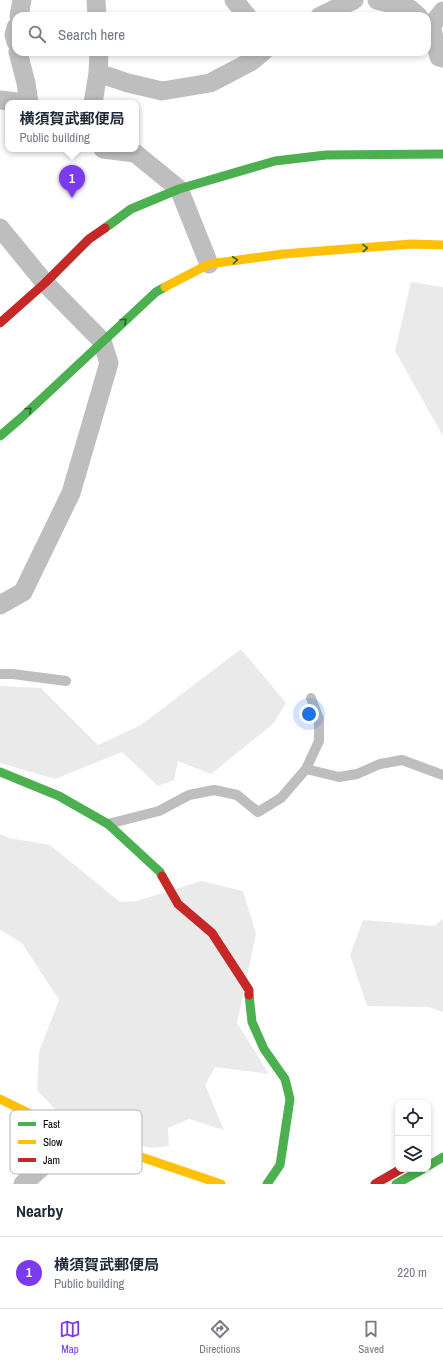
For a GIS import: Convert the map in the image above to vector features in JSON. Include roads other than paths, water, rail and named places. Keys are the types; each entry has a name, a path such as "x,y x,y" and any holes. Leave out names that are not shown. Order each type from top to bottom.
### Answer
{"main road":[{"path":"0,323 44,283 88,239 131,209 179,189 275,161 326,155 443,154"},
{"path":"0,436 156,292 209,264 282,254 411,244 443,245"},
{"path":"0,772 59,796 108,824 160,872 178,904 212,933 249,990 252,1022 264,1049 285,1079 290,1099 280,1165 267,1184"},
{"path":"0,1099 22,1110"},
{"path":"142,1157 221,1184"},
{"path":"431,1164 443,1157"},
{"path":"375,1184 397,1172"},
{"path":"396,1184 418,1172"}],"street":[{"path":"20,12 22,0"},
{"path":"96,0 97,12"},
{"path":"234,0 244,12"},
{"path":"328,12 354,0"},
{"path":"377,0 410,9 413,12"},
{"path":"431,18 443,11"},
{"path":"431,37 439,57 443,58"},
{"path":"19,56 26,84 27,100"},
{"path":"94,100 98,73 99,56"},
{"path":"98,73 128,83 162,91 210,83 252,61 258,56"},
{"path":"127,152 135,153 179,189 209,264"},
{"path":"0,228 44,283 102,341 109,363 71,493 22,592 0,605"},
{"path":"24,1184 35,1174"}],"lane":[{"path":"0,674 13,674 66,681"},
{"path":"108,824 159,812 189,795 214,790 237,795 258,812 281,798 306,769 319,741 319,719 311,698"},
{"path":"306,769 339,777 357,774 380,764 402,760 443,775"}],"place":[{"name":"横須賀武郵便局","path":"72,198"}]}
